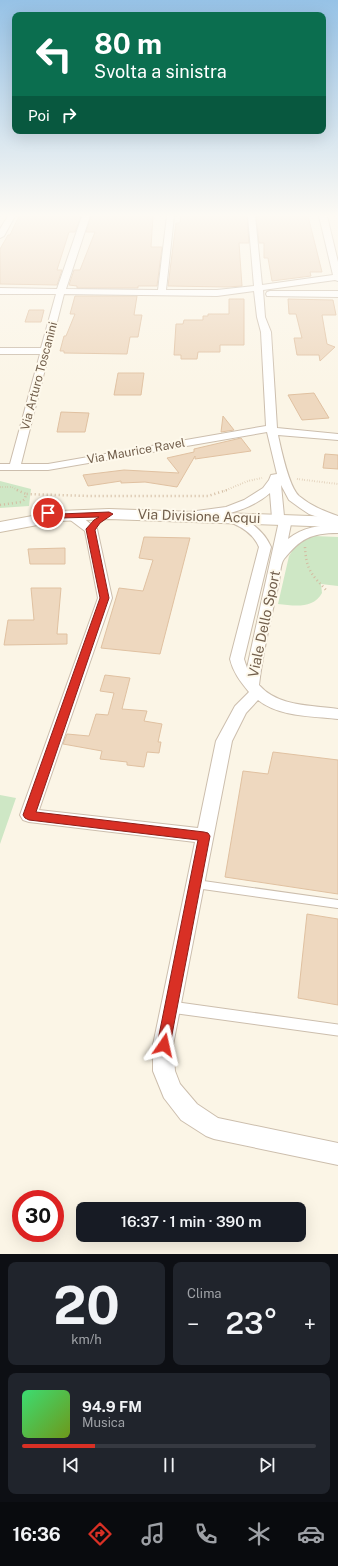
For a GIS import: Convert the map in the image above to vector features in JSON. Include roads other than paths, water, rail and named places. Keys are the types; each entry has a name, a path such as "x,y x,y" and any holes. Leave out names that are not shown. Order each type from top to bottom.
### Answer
{"main road":[{"name":"Via Divisione Acqui","path":"0,515 48,513 66,516"},
{"name":"Via Divisione Acqui","path":"0,527 66,516 109,514 184,515 338,521"}],"street":[{"name":"Via Arturo Toscanini","path":"15,467 66,275"},
{"path":"162,292 164,275"},
{"name":"Viale Dello Sport","path":"257,275 261,317 266,332 272,429 282,519 276,563 255,659 254,689 240,710 224,740 164,1045 164,1070 172,1091 189,1112 214,1128 338,1154"},
{"path":"0,290 217,293 338,278"},
{"path":"270,294 338,294"},
{"path":"0,350 45,351"},
{"name":"Via Maurice Ravel","path":"0,467 48,467 272,429 338,437"},
{"path":"184,515 220,511 242,506 262,495 278,479 293,497 304,505 313,511 338,521"},
{"path":"90,529 97,521 109,514"},
{"path":"66,516 90,529 105,598 29,815 204,836"},
{"name":"Viale Dello Sport","path":"214,516 230,519 251,528 262,539 265,547 237,662 243,675 254,689 269,701 283,706 338,714"},
{"name":"Viale Dello Sport","path":"276,563 290,543 303,534 315,529 338,529"}],"lane":[{"path":"195,884 338,904"},
{"path":"171,1007 338,1030"}]}
